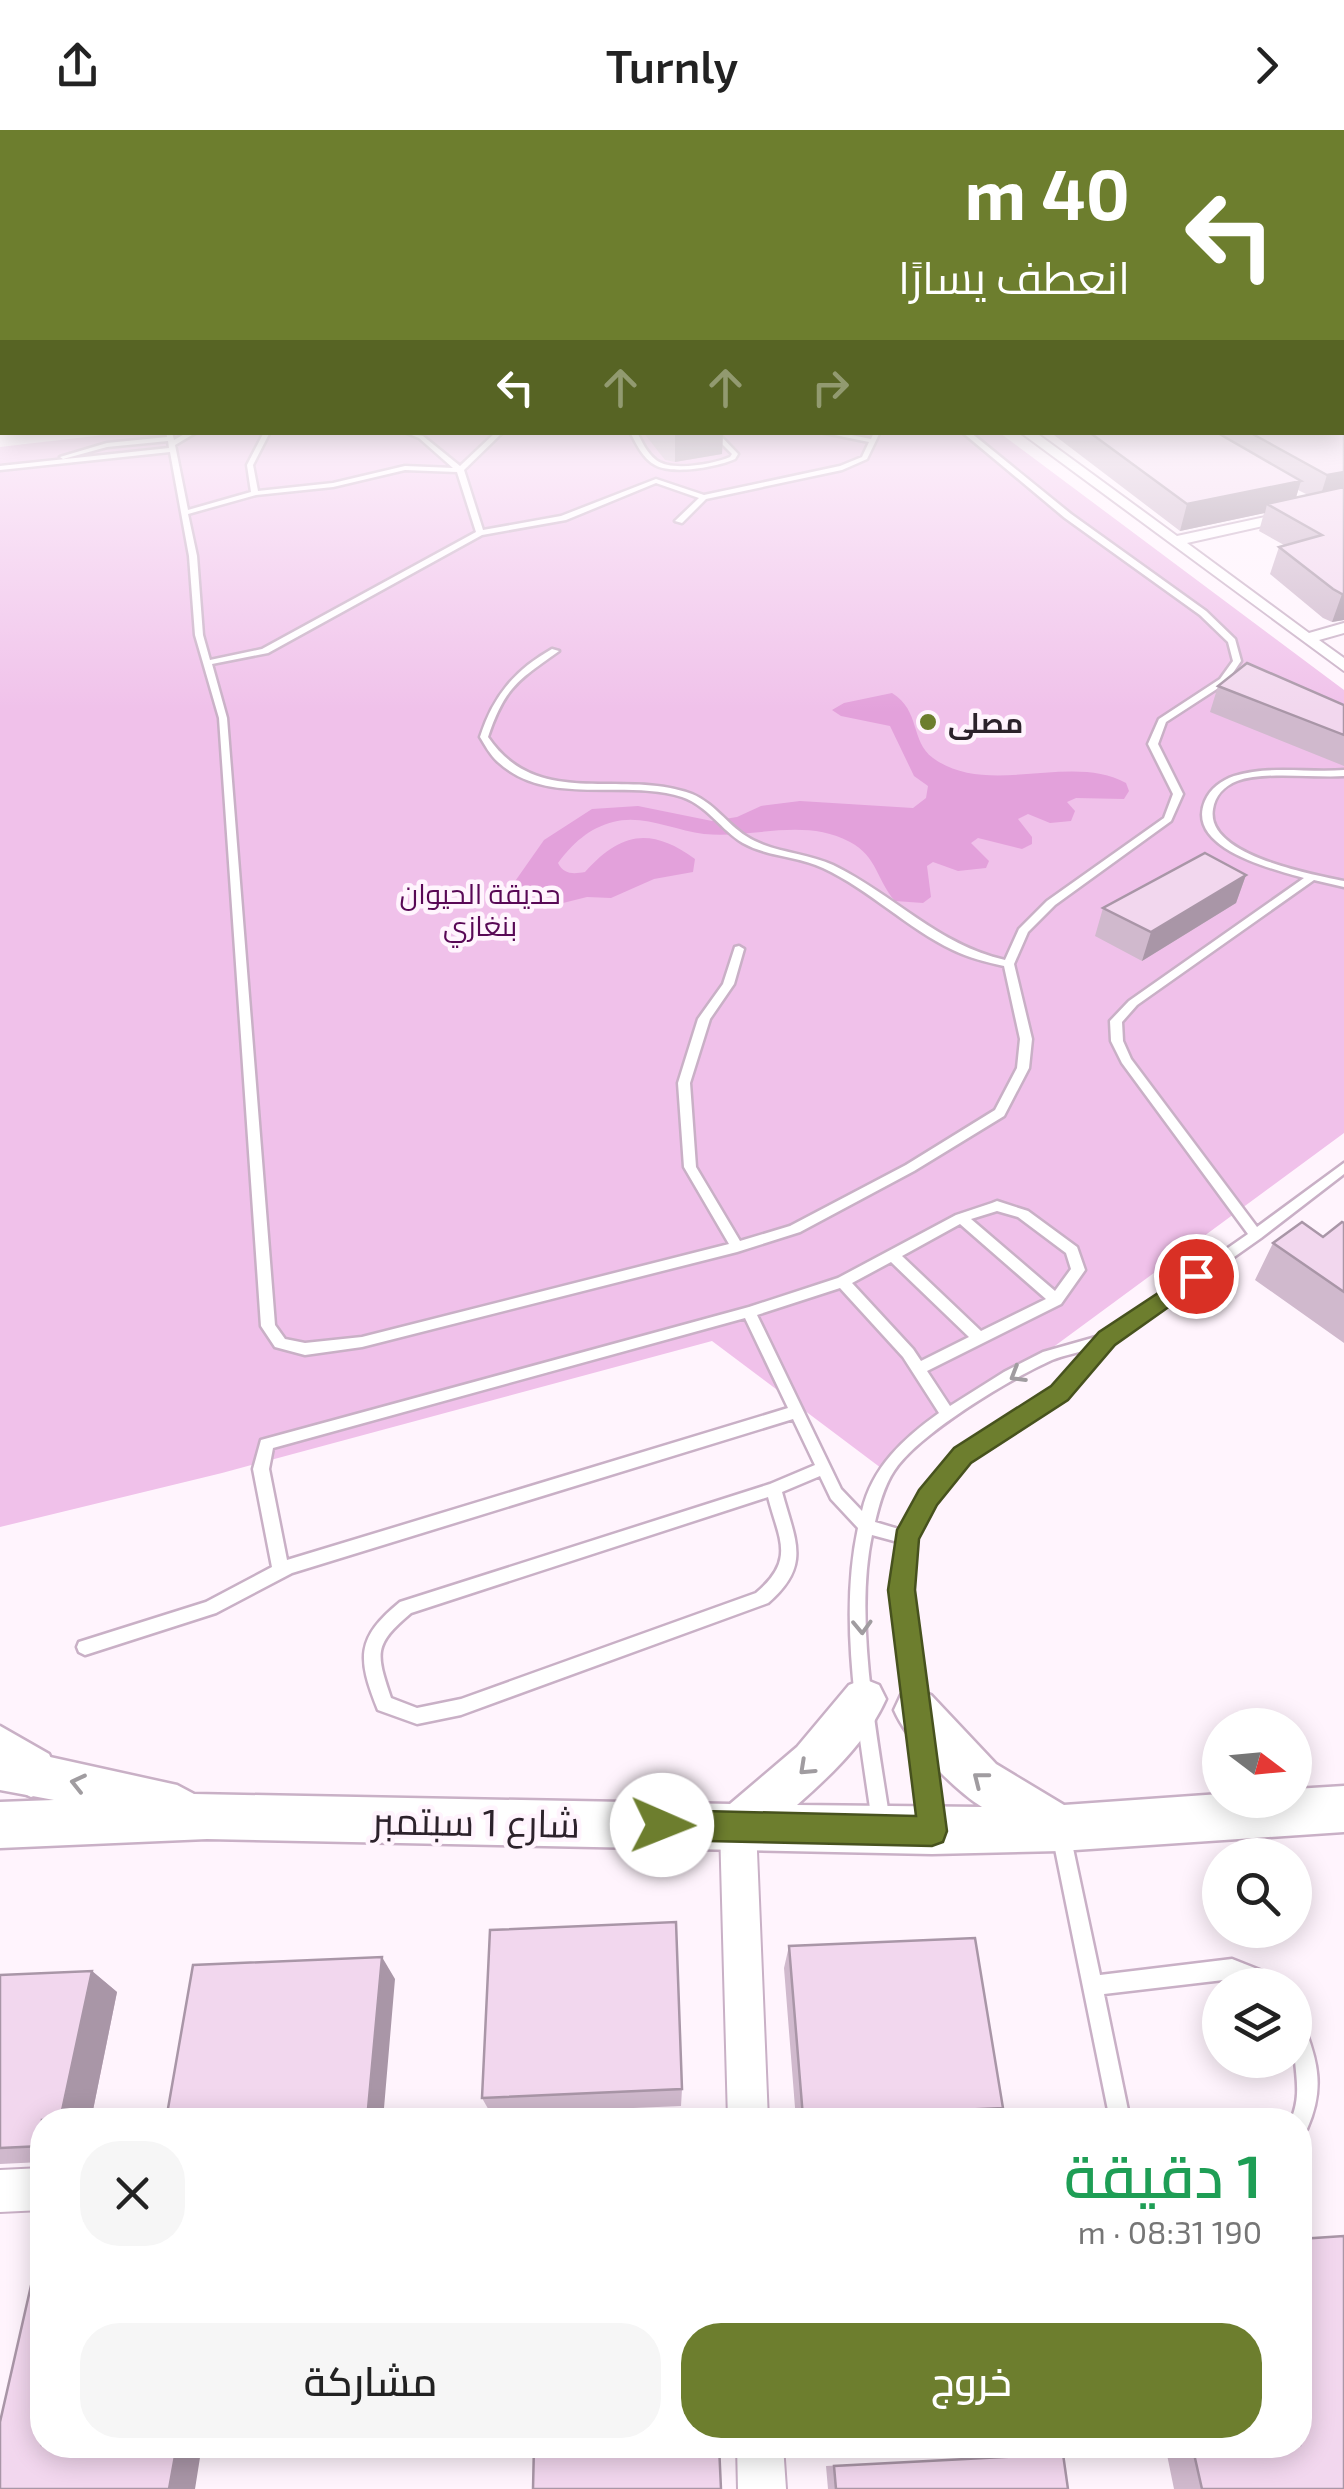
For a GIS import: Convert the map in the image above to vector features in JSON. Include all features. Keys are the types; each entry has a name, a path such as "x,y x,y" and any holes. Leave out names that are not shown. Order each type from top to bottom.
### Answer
{"street":[{"path":"1109,492 1344,666"},
{"path":"1298,500 1316,510"},
{"path":"1177,541 1344,504"},
{"path":"1308,638 1344,628"},
{"path":"748,2108 738,1827 813,1762 864,1699"},
{"path":"916,1710 980,1780 1060,1828"},
{"name":"شارع 1 سبتمبر","path":"10,1764 206,1816"},
{"name":"شارع 1 سبتمبر","path":"0,1825 206,1816 932,1831 1060,1828 1344,1809"},
{"path":"0,2191 30,2190"},
{"path":"761,2458 762,2489"}],"lane":[{"path":"181,492 206,663 218,691 223,718 268,1326 280,1343 305,1349 362,1342 737,1248 795,1229 910,1168 1000,1113 1023,1068 1026,1039 1008,964 1023,931 1051,903 1168,819 1178,794 1154,744 1162,722 1223,681 1237,660 1232,641 1203,612 1039,492"},
{"path":"185,513 265,492"},
{"path":"467,492 480,534"},
{"path":"206,663 264,651 480,534 563,518 628,492"},
{"path":"689,492 704,497 727,492"},
{"path":"679,521 704,497"},
{"path":"555,651 528,665 492,708 484,737 502,762 535,778 570,785 686,795 717,813 740,836 824,864 850,877 928,934 984,961 1008,964"},
{"path":"1237,660 1253,668"},
{"path":"1344,773 1236,778 1216,791 1206,808 1206,828 1217,842 1312,877 1344,884"},
{"path":"1256,1235 1126,1060 1117,1040 1116,1020 1132,1002 1312,877"},
{"path":"737,1248 690,1167 684,1082 704,1019 728,984 739,948"},
{"path":"932,1831 902,1590 906,1538 928,1498 962,1455 1059,1393 1107,1338 1256,1235 1344,1167"},
{"path":"281,1571 261,1469 266,1444 749,1312 843,1282 961,1218 997,1206 1023,1214 1072,1250 1078,1270 1056,1300 919,1368"},
{"path":"961,1218 1056,1300"},
{"path":"892,1254 978,1337"},
{"path":"843,1282 919,1368 948,1416"},
{"path":"749,1312 836,1494 866,1526 906,1538"},
{"path":"882,1829 864,1699 860,1555 886,1470 914,1438 1048,1356 1107,1338"},
{"path":"85,1647 210,1608 281,1571 795,1412"},
{"path":"774,1489 791,1562 785,1582 762,1598 462,1707 417,1716 384,1704 369,1658 380,1627 406,1607 774,1489 821,1469"},
{"path":"1060,1828 1117,2108"},
{"path":"1092,1986 1202,1972"},
{"path":"1307,2108 1309,2078"}],"green space":[{"name":"حديقة الحيوان بنغازي","path":"0,492 1079,492 1344,690 1344,1133 885,1471 712,1341 222,1473 0,1527"}],"shaded area":[{"path":"892,693 907,708 926,751 955,769 1004,775 1081,772 1126,783 1129,791 1124,799 1076,798 1067,802 1075,811 1071,821 1050,823 1028,814 1018,819 1032,837 1032,844 1022,849 978,838 971,843 989,861 986,868 958,871 933,862 927,866 931,897 923,903 895,901 866,854 832,835 796,830 704,834 636,820 596,828 575,843 558,863 560,867 566,872 585,872 623,842 650,838 679,848 695,859 693,872 654,879 611,898 587,897 547,907 504,897 544,840 592,809 638,806 712,821 737,817 761,806 800,801 913,808 926,798 928,786 914,776 890,726 841,716 832,710 844,703"}],"building":[{"path":"1171,492 1246,492 1187,504"},
{"path":"1321,492 1344,492 1344,594 1279,547 1322,535 1267,504"},
{"path":"1247,663 1344,705 1344,735 1218,686"},
{"path":"1205,853 1246,875 1151,932 1103,908"},
{"path":"1302,1222 1323,1237 1344,1223 1344,1292 1273,1243"},
{"path":"676,1922 682,2089 482,2098 490,1930"},
{"path":"975,1938 1003,2108 802,2108 789,1946"},
{"path":"382,1957 368,2108 168,2108 193,1965"},
{"path":"92,1971 63,2108 30,2108 30,2147 0,2148 0,1975"},
{"path":"1344,2236 1344,2489 1202,2489 1195,2458 1312,2458 1312,2238"},
{"path":"30,2290 30,2458 175,2458 169,2489 0,2489 0,2422"},
{"path":"534,2458 720,2458 721,2489 533,2489"},
{"path":"1064,2458 1068,2489 836,2489 834,2466"}],"place":[{"name":"مصلى","path":"928,722"}],"route":[{"path":"662,1825 932,1831 902,1590 906,1538 928,1498 962,1455 1059,1393 1107,1338 1196,1276"}]}
